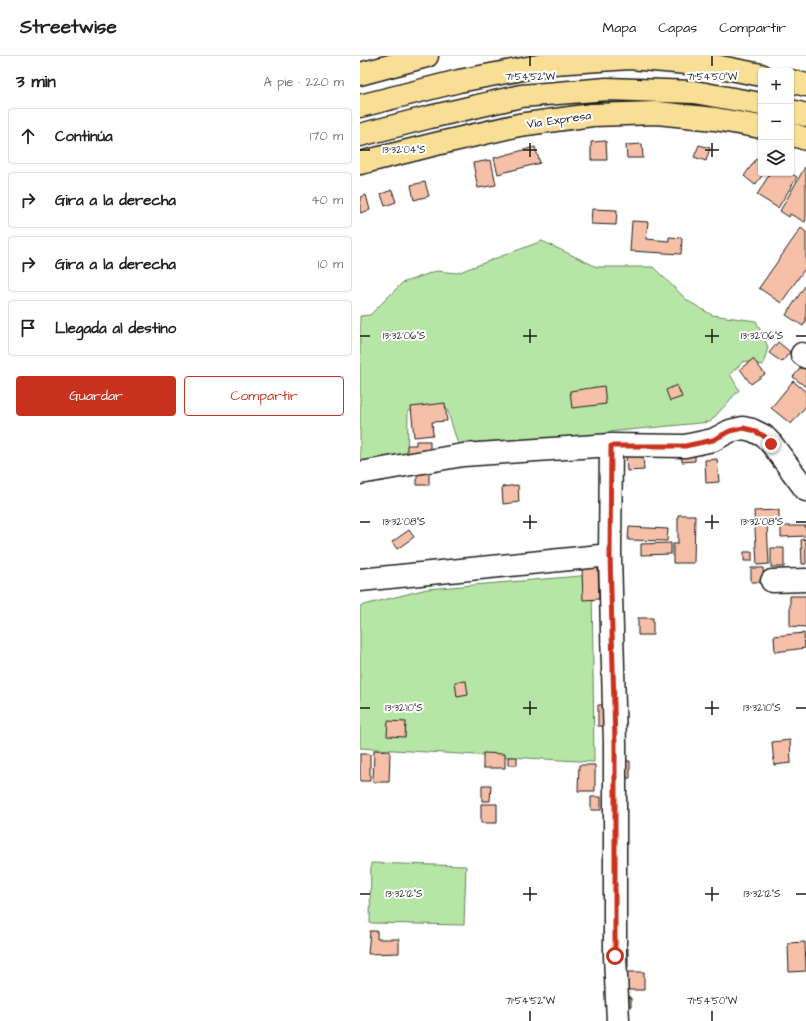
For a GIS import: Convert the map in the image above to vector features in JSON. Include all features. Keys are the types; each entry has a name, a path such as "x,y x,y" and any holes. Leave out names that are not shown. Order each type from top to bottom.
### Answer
{"main road":[{"path":"360,74 427,56"},
{"path":"360,106 459,81 554,63 630,58 710,65 758,74"},
{"path":"794,82 806,85"},
{"name":"Vía Expresa","path":"360,135 521,96 607,89 694,92 758,103"},
{"path":"794,112 806,115"},
{"name":"Vía Expresa","path":"360,163 519,125 592,114 657,113 715,119 758,126"},
{"path":"794,135 806,139"}],"street":[{"path":"360,473 463,455 611,446 685,446 713,440 730,431 743,428 752,430 764,436 806,490"},
{"path":"611,446 610,555 615,744 615,956 618,1021"},
{"path":"360,580 610,555"},
{"path":"772,582 806,580"}],"green space":[{"path":"542,241 597,267 653,267 688,301 712,315 756,321 768,347 763,365 744,361 730,374 739,390 710,422 608,432 586,440 461,454 447,409 408,411 407,466 360,476 360,316 370,315 402,283 436,271 457,273"},
{"path":"592,575 594,762 360,748 360,606 427,589"},
{"path":"371,863 466,866 464,925 370,923"}],"building":[{"path":"606,141 607,160 591,160 591,142"},
{"path":"642,144 643,158 627,158 626,145"},
{"path":"699,145 710,148 706,161 694,157"},
{"path":"535,147 540,163 498,174 494,158"},
{"path":"756,159 758,161 758,176 762,176 755,185 744,176"},
{"path":"491,160 496,185 478,188 473,163"},
{"path":"805,167 805,222 790,214 789,217 780,211"},
{"path":"794,175 797,177 778,208 757,195 768,176"},
{"path":"425,182 429,196 414,200 411,185"},
{"path":"392,190 396,202 385,206 381,194"},
{"path":"366,195 370,210 360,213 360,197"},
{"path":"592,209 617,210 616,225 591,224"},
{"path":"632,221 648,222 646,239 669,241 669,237 682,238 681,254 630,251"},
{"path":"801,228 806,232 806,267 781,303 759,288"},
{"path":"805,286 806,321 803,326 786,315"},
{"path":"778,342 790,352 782,362 769,353"},
{"path":"753,359 765,374 751,384 740,369"},
{"path":"806,361 806,387 793,377"},
{"path":"793,381 806,392 806,406 791,424 771,408"},
{"path":"677,385 682,397 670,401 666,390"},
{"path":"604,386 606,404 572,408 570,391"},
{"path":"445,403 447,421 432,422 433,435 414,437 411,407"},
{"path":"416,441 430,441 430,454 407,454 407,445 416,445"},
{"path":"681,451 695,451 695,461 682,462"},
{"path":"643,454 644,470 627,471 626,455"},
{"path":"717,459 719,482 706,483 705,460"},
{"path":"417,469 429,469 429,485 417,485"},
{"path":"518,485 519,502 503,504 502,487"},
{"path":"779,510 779,523 767,524 769,564 757,565 754,511"},
{"path":"678,515 695,515 694,563 673,563 673,544 678,544"},
{"path":"781,526 806,526 806,536 781,537"},
{"path":"629,527 668,529 667,541 628,540"},
{"path":"409,530 414,537 397,549 392,542"},
{"path":"806,539 806,564 802,564 801,540"},
{"path":"671,543 671,554 641,555 641,544"},
{"path":"771,548 784,548 784,567 771,567"},
{"path":"744,552 752,552 752,561 744,561"},
{"path":"598,568 599,599 583,600 582,569"},
{"path":"751,568 763,568 764,582 751,582"},
{"path":"790,596 806,596 806,627 790,626"},
{"path":"638,618 653,618 653,635 638,635"},
{"path":"804,633 805,648 775,652 774,636"},
{"path":"466,681 468,695 457,697 455,682"},
{"path":"598,705 612,705 612,726 598,726"},
{"path":"388,721 406,722 405,737 387,736"},
{"path":"790,740 791,763 774,765 772,742"},
{"path":"374,750 390,751 389,782 373,782"},
{"path":"483,753 505,754 505,768 483,768"},
{"path":"360,754 370,754 370,781 360,781"},
{"path":"508,757 517,757 517,765 508,765"},
{"path":"619,761 630,761 630,778 618,778"},
{"path":"579,765 595,765 595,791 578,791"},
{"path":"482,785 491,785 490,801 482,801"},
{"path":"591,797 601,797 601,810 591,810"},
{"path":"481,804 497,804 497,823 481,823"},
{"path":"370,931 377,931 377,939 399,939 399,953 368,954"},
{"path":"805,942 806,971 789,972 788,943"},
{"path":"618,948 628,948 628,967 618,967"},
{"path":"622,972 644,972 644,990 621,990"},
{"path":"624,998 631,998 631,1007 624,1007"}],"route":[{"path":"615,956 615,744 610,555 611,446 685,446 713,440 730,431 743,428 752,430 764,436 771,444"}]}
